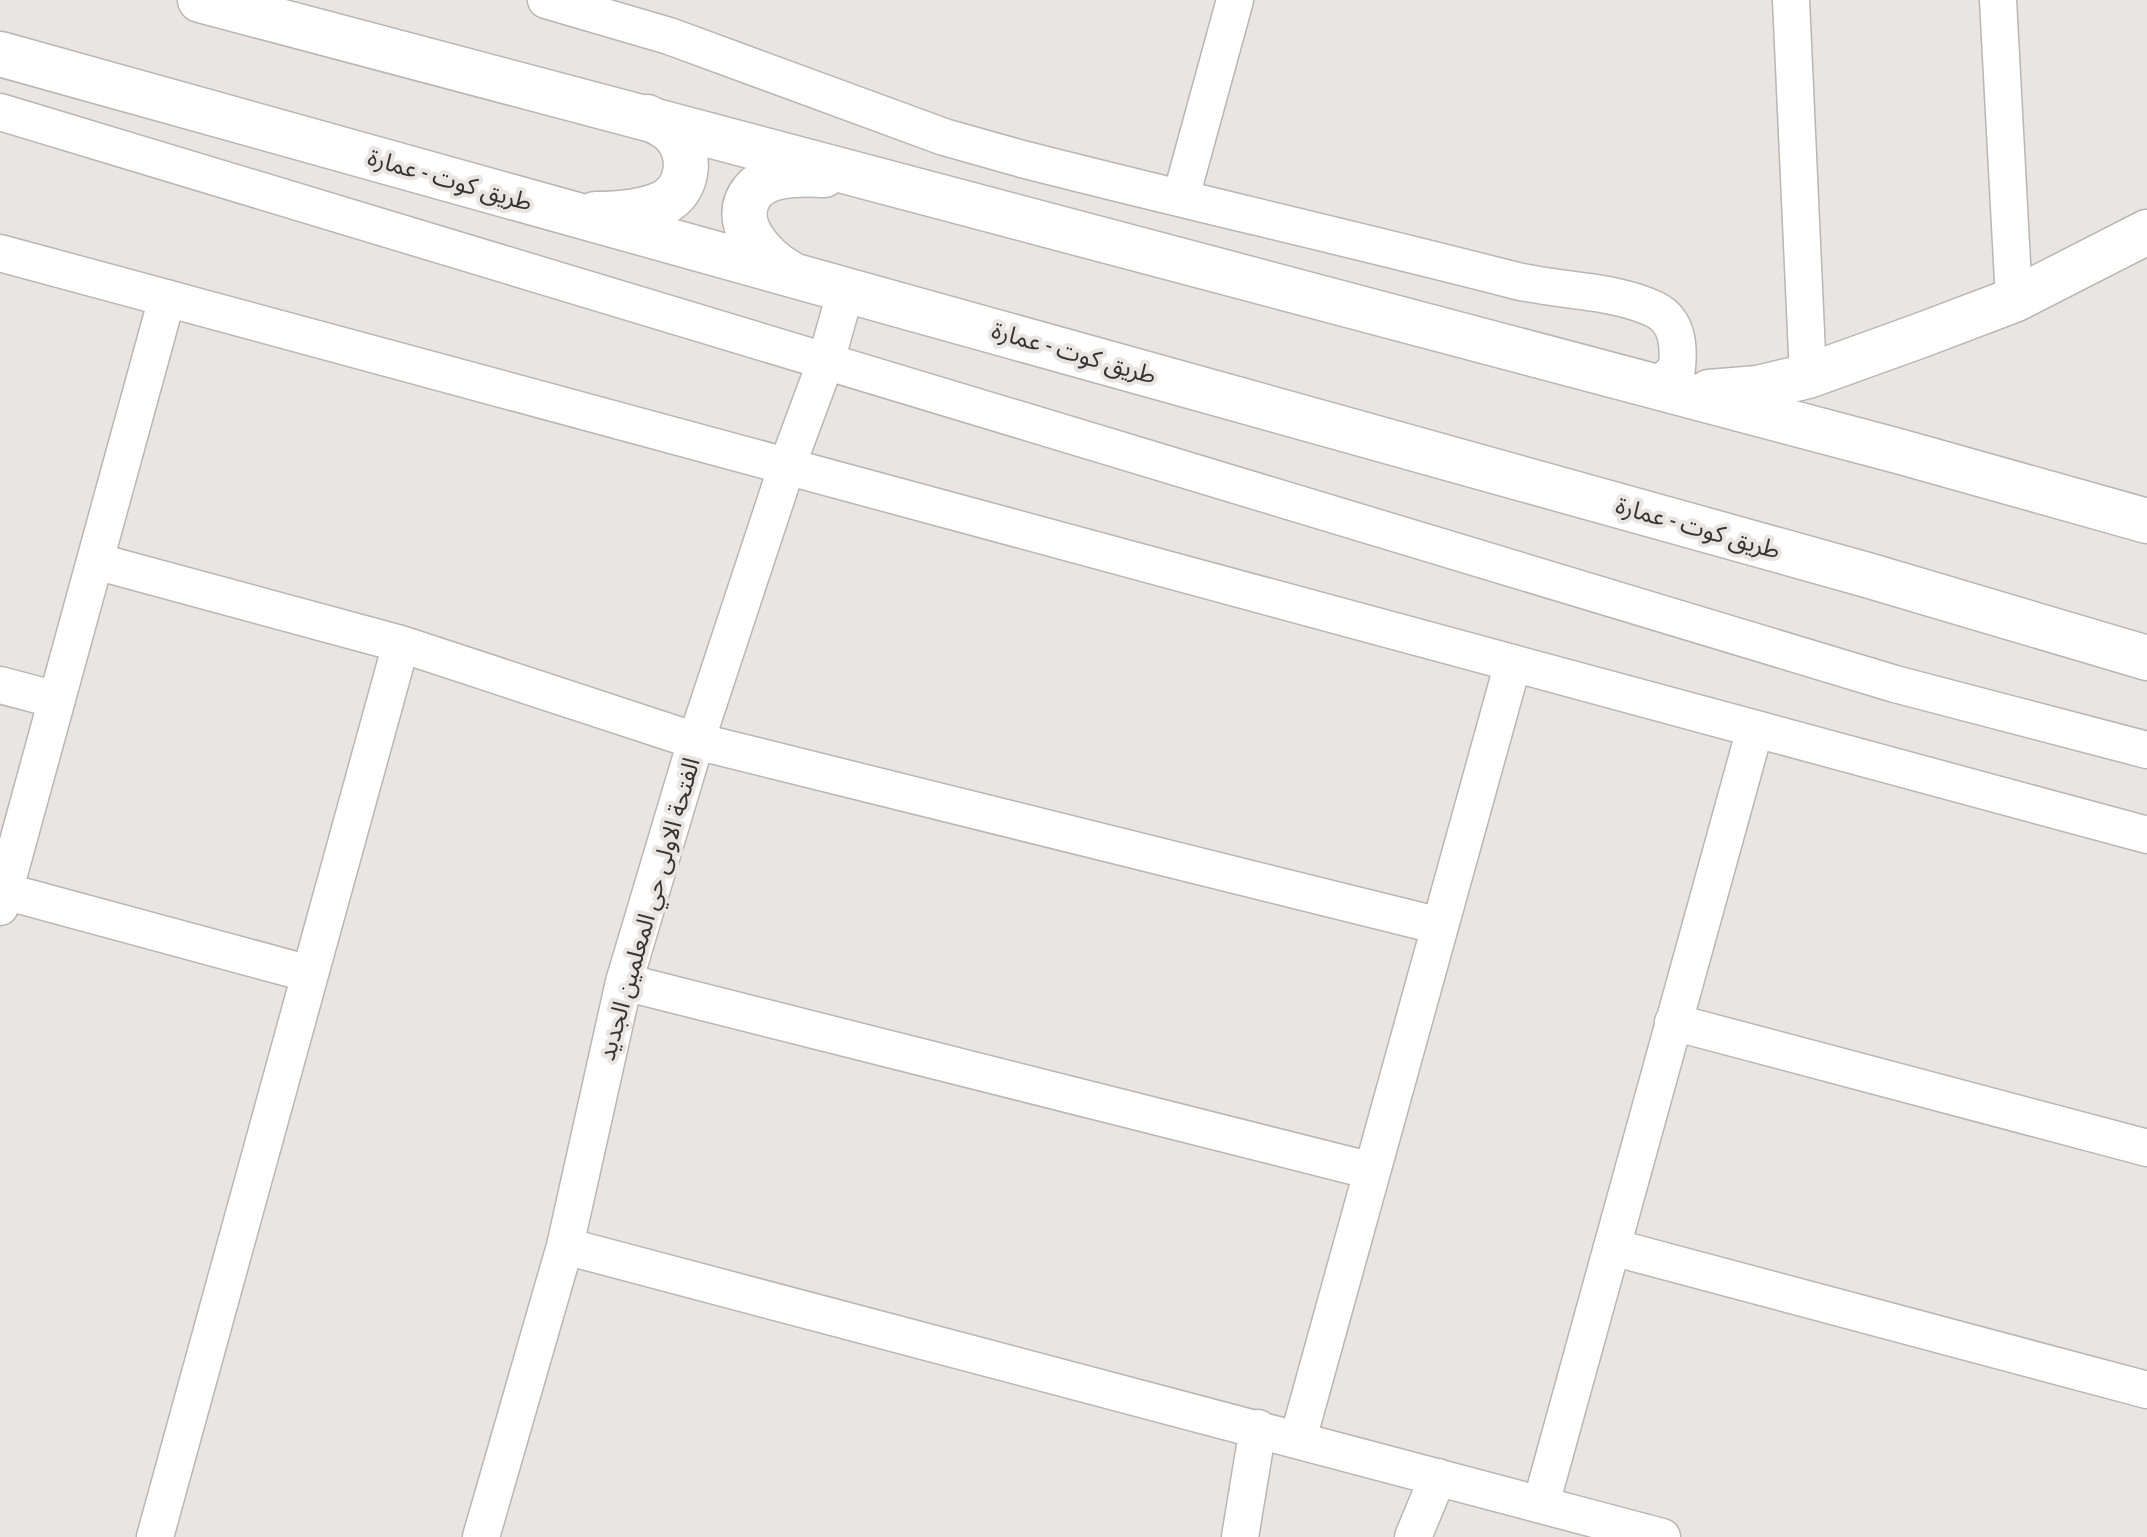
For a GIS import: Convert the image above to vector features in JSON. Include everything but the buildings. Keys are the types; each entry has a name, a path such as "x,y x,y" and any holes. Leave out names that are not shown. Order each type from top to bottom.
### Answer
{"main road":[{"path":"200,0 647,117 2147,521"},
{"name":"طريق كوت - عمارة","path":"0,54 1867,575 2147,658"},
{"path":"553,209 582,214 635,210 662,203 678,192 685,176 682,146 673,133 647,117"},
{"path":"790,273 773,264 750,236 745,219 753,191 765,182 798,175 821,175 917,190"},
{"path":"1668,391 1758,388 1808,376 2014,300 2147,232"}],"street":[{"path":"546,0 669,36 944,137 1075,173 1516,281 1608,297 1658,311 1672,324 1677,339 1677,368 1668,391"},
{"path":"1181,197 1235,0"},
{"path":"1791,0 1808,376"},
{"path":"1998,0 2014,300"},
{"path":"0,112 1895,684 2147,750"},
{"path":"0,253 2147,835"},
{"name":"الفتحة الاولى حي المعلمين الجديد","path":"481,1537 565,1246 624,982 696,741 787,466 826,361 846,290"},
{"path":"167,298 2,899 310,974"},
{"path":"95,561 401,644 696,741 1440,926"},
{"path":"155,1537 401,644"},
{"path":"1298,1439 1513,663"},
{"path":"0,685 57,700"},
{"path":"1541,1504 1755,729"},
{"path":"624,982 1372,1171"},
{"path":"1673,1022 2147,1148"},
{"path":"565,1246 1662,1537"},
{"path":"1612,1247 2147,1390"},
{"path":"1240,1537 1258,1428"},
{"path":"1413,1537 1438,1477"}]}
